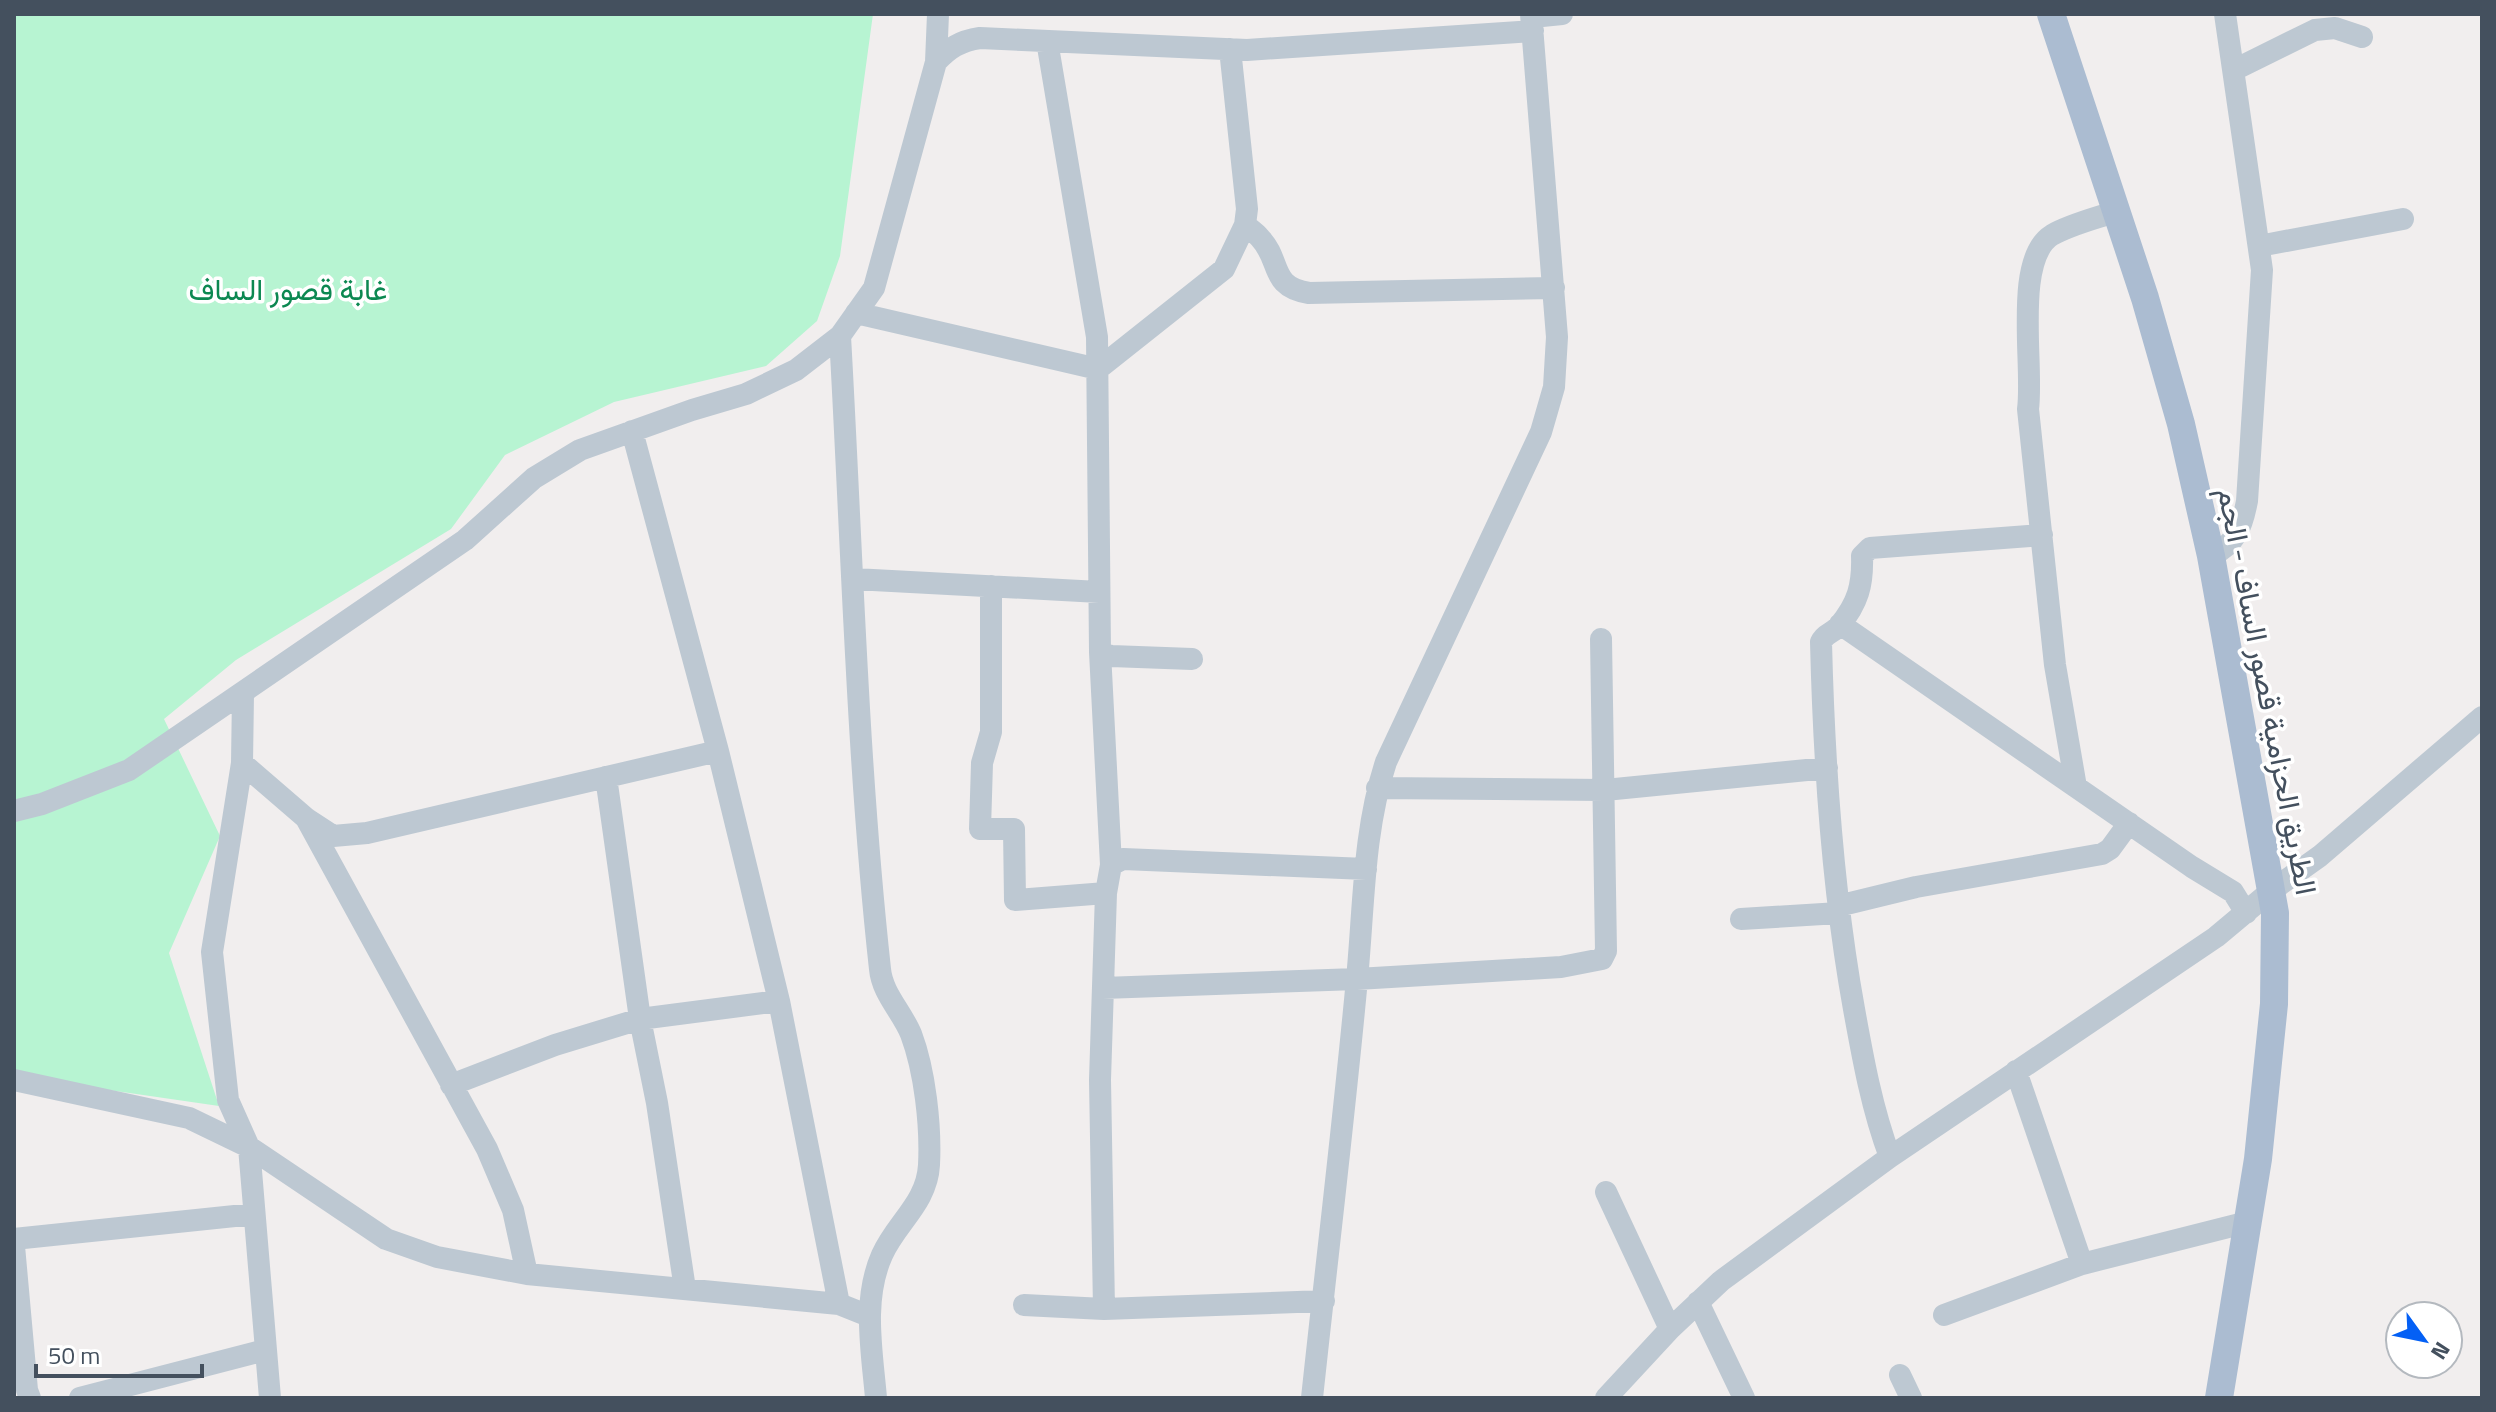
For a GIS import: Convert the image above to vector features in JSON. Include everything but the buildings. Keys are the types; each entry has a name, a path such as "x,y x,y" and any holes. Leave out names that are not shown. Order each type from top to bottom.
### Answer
{"main road":[{"name":"الطريق الحزامية قصور الساف - الجم","path":"2051,14 2164,359 2211,556 2275,913 2274,1004 2258,1159 2219,1398"}],"street":[{"path":"14,811 42,804 129,770 465,540 534,478 580,450 746,394 796,370 840,336 874,288 936,62 938,14"},
{"path":"936,62 963,40 980,38 1230,49 1532,21 1562,14"},
{"path":"2211,556 2232,542 2241,528 2247,501 2262,270 2225,14"},
{"path":"1312,1398 1377,788 1386,762 1548,414 1556,370 1554,288 1532,21"},
{"path":"2234,70 2315,30 2335,28 2362,37"},
{"path":"1047,41 1097,337 1100,652 1111,865 1106,893 1100,1080 1104,1309"},
{"path":"1098,369 1224,269 1245,225 1247,209 1230,49"},
{"path":"2076,787 2055,665 2028,409 2031,386 2029,276 2038,249 2052,235 2117,211"},
{"path":"2259,246 2403,219"},
{"path":"1245,225 1261,238 1281,280 1295,291 1554,288"},
{"path":"856,313 1098,369"},
{"path":"840,336 863,794 880,974 913,1039 926,1103 929,1168 919,1203 882,1253 874,1284 869,1316 876,1398"},
{"path":"632,431 718,751 779,1001 839,1304"},
{"path":"1890,1157 1875,1115 1845,959 1830,834 1821,642 1824,635 1840,624 1862,585 1862,556 1870,548 2042,535"},
{"path":"854,579 1099,592"},
{"path":"991,586 991,732 982,763 980,829 1014,829 1015,900 1106,893"},
{"path":"1840,624 2233,892 2246,913"},
{"path":"1103,988 1357,979 1561,967 1602,959 1606,951 1601,639"},
{"path":"1100,652 1105,656 1192,659"},
{"path":"243,694 242,763 212,952 228,1100 249,1147 270,1398"},
{"path":"1606,1398 1670,1329 1721,1281 1890,1157 2216,937 2271,891 2320,856 2482,717"},
{"path":"242,763 307,819 333,836 367,833 718,751"},
{"path":"1377,788 1605,790 1827,768"},
{"path":"606,777 640,1019 657,1103 685,1289"},
{"path":"307,819 487,1149 513,1210 527,1274"},
{"path":"1741,919 1839,909 1916,887 2102,854 2110,849 2129,823"},
{"path":"1111,865 1123,859 1366,869"},
{"path":"451,1085 555,1045 640,1019 779,1001"},
{"path":"2016,1071 2082,1264"},
{"path":"14,1080 189,1118 249,1147 386,1239 437,1257 527,1274 839,1304 869,1316"},
{"path":"1606,1192 1670,1329"},
{"path":"14,1239 254,1214"},
{"path":"1944,1315 2082,1264 2248,1222"},
{"path":"14,1246 30,1398"},
{"path":"1024,1305 1104,1309 1324,1301"},
{"path":"1698,1302 1744,1398"},
{"path":"80,1398 265,1350"},
{"path":"1900,1375 1911,1398"}],"green space":[{"name":"غابة قصور الساف","path":"14,14 873,14 840,256 817,321 766,366 614,402 505,455 451,529 236,660 164,719 220,836 169,953 219,1106 88,1087 14,1072"}]}
